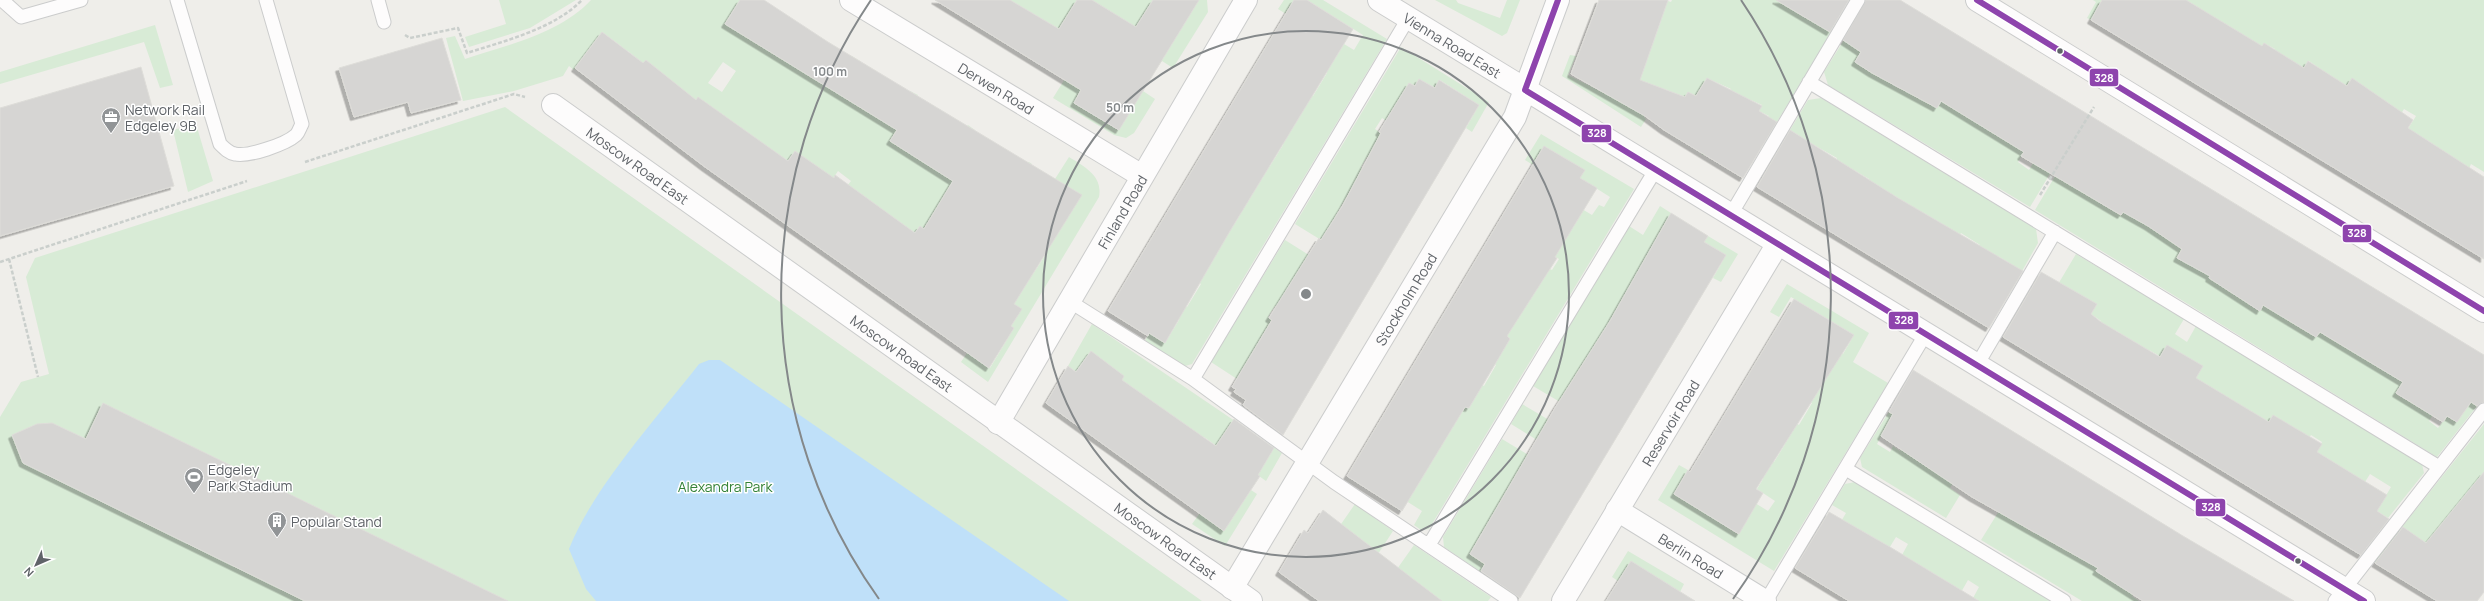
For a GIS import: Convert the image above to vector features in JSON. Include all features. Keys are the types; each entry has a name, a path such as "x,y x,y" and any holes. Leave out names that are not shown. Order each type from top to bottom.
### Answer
{"street":[{"name":"Derwen Road","path":"851,0 1142,176"},
{"name":"Finland Road","path":"998,423 1246,0"},
{"name":"Vienna Road East","path":"1379,0 1409,17 1730,216 1977,365 2339,595 2364,601"},
{"name":"Stockholm Road","path":"1232,588 1309,463 1515,118 1558,0"},
{"path":"1977,0 2484,311"},
{"name":"Moscow Road East","path":"553,104 998,423 1251,601"},
{"name":"Reservoir Road","path":"1563,601 1777,244"},
{"name":"Berlin Road","path":"1617,510 1766,601"}],"lane":[{"path":"2,0 21,17 81,0"},
{"path":"177,0 220,144 228,152 237,154 254,152 287,141 298,133 302,124 266,0"},
{"path":"378,0 384,22"},
{"path":"1730,216 1858,0"},
{"path":"1193,379 1409,17"},
{"path":"1809,82 2438,467"},
{"path":"1429,545 1656,169"},
{"path":"1977,365 2055,232"},
{"path":"1069,301 1193,379 1309,463 1511,601"},
{"path":"1766,601 1925,335"},
{"path":"2339,595 2484,410"},
{"path":"1846,469 2064,601"}],"path":[{"path":"384,22 410,38 458,28 467,53 530,32 576,6 582,0"},
{"path":"2027,216 2110,81"},
{"path":"9,259 38,377"}],"green space":[{"path":"499,0 576,0 530,28 469,47 465,37 506,24"},
{"path":"591,0 740,0 726,24 831,89 852,56 860,61 841,95 889,125 910,91 918,95 891,141 947,159 968,125 975,130 955,162 1029,162 1032,164 1011,197 1055,179 1069,157 1092,173 1098,183 1100,190 1099,197 988,382 961,362 967,353 990,368 1014,328 1011,326 1021,309 946,338 943,336 970,299 920,226 902,250 847,186 851,181 838,171 823,194 791,227 786,225 811,188 806,159 795,151 783,168 777,164 751,200 740,191 664,92 643,120 636,116 659,87 658,70 646,60 637,71 641,62 628,51 621,60 616,54 621,46 602,32 574,70 569,66 563,76 514,91 463,101 446,38 455,36 465,59 532,37 548,30 579,11","holes":["723,62 736,71 722,92 708,83","1020,236 1046,254 1033,274 1026,269"]},
{"path":"1010,0 1077,0 1072,8 1104,8 1092,0 1153,0 1132,34 1164,54 1194,8 1181,0 1207,0 1208,12 1173,68 1162,61 1159,65 1074,103 1118,130 1143,91 1155,99 1134,133 1126,138 1114,135 1053,98 1081,53 1062,41 1046,69 1038,63 1059,29"},
{"path":"1284,0 1294,0 1286,14 1278,9"},
{"path":"1307,0 1323,0 1387,39 1192,364 1185,366 1145,341 1149,333 1165,343 1179,320 1162,309 1170,297 1187,307 1201,284 1184,274 1228,234 1240,215 1225,206 1249,200 1261,180 1256,157 1270,166 1283,145 1268,136 1276,122 1291,131 1303,111 1297,86 1313,96 1327,73 1311,63 1319,50 1335,59 1344,44 1354,50 1363,35"},
{"path":"1435,0 1456,0 1458,3 1500,18 1507,0 1520,0 1507,33 1502,36"},
{"path":"1665,0 1671,2 1672,0 1786,0 1783,4 1805,18 1816,0 1830,7 1819,25 1831,33 1766,140 1757,135 1769,116 1759,111 1762,105 1751,100 1738,122 1730,118 1706,156 1701,154 1725,115 1717,110 1731,89 1707,78 1696,96 1688,92 1664,130 1662,129 1682,96 1662,88 1644,117 1646,119 1641,127 1562,76 1570,55 1576,56 1568,75 1610,96 1639,80 1632,38 1652,45 1661,21 1641,14"},
{"path":"2093,0 2102,0 2091,20 2087,18 2096,2"},
{"path":"2186,0 2484,0 2484,172 2471,164 2468,171 2447,182 2423,222 2438,148 2427,140 2382,197 2378,195 2402,155 2395,150 2416,116 2404,109 2396,122 2352,78 2342,95 2316,74 2319,68 2309,61 2293,87 2272,53 2275,49 2264,43 2252,63 2201,10"},
{"path":"1854,24 1861,52 1855,62 1865,69 1895,73 1890,83 1900,89 1916,62 1937,108 1950,85 2034,135 2018,162 2029,170 2036,158 2063,152 2030,207 1828,85 1824,72"},
{"path":"155,25 173,85 160,88 144,42 0,84 0,72"},
{"path":"1401,47 1489,102 1472,132 1466,128 1479,105 1440,80 1435,88 1419,79 1415,86 1409,83 1400,99 1407,134 1382,118 1375,129 1384,135 1387,169 1367,157 1361,167 1363,169 1336,215 1353,225 1345,239 1328,228 1321,240 1295,224"},
{"path":"1821,98 2036,229 2038,243 2013,287 2016,267 1998,256 1995,261 1971,262 1980,245 1961,233 1950,250 1932,218 1924,213 1921,219 1908,204 1890,193 1887,197 1866,183 1869,179 1854,170 1851,175 1828,175 1837,158 1814,145 1805,160 1801,137 1790,130 1808,100"},
{"path":"505,107 1202,601 0,601 0,417 21,382 49,374 26,277 35,258"},
{"path":"196,124 213,181 188,192 173,130"},
{"path":"1541,134 1634,189 1429,529 1421,530 1414,525 1422,511 1392,492 1416,488 1427,469 1423,467 1464,406 1469,408 1475,397 1463,373 1484,386 1496,365 1476,353 1502,352 1510,339 1507,336 1548,268 1552,270 1559,259 1539,247 1567,200 1592,215 1599,205 1604,207 1610,197 1580,178 1584,170 1544,146 1533,165 1525,160"},
{"path":"2067,156 2098,202 2120,215 2132,195 2148,226 2184,247 2177,258 2188,264 2204,239 2202,271 2214,278 2255,291 2248,304 2259,311 2277,283 2306,331 2316,337 2329,316 2367,360 2386,372 2413,366 2396,394 2408,401 2415,389 2450,389 2429,421 2438,428 2447,416 2457,422 2471,402 2477,406 2437,457 2035,210"},
{"path":"1660,206 1671,213 1657,237 1675,248 1610,321 1599,340 1603,368 1586,359 1560,402 1533,386 1629,226 1643,235"},
{"path":"1708,236 1738,254 1721,282 1713,278 1726,255 1704,242"},
{"path":"1285,240 1328,267 1280,309 1275,306 1268,317 1290,331 1264,333 1252,354 1269,365 1261,379 1243,368 1237,379 1211,362"},
{"path":"2076,254 2184,319 2175,334 2187,342 2196,326 2422,464 2424,473 2388,518 2377,511 2391,487 2370,474 2355,498 2307,468 2322,442 2311,435 2305,444 2273,415 2268,423 2195,379 2203,366 2172,363 2149,350 2140,365 2136,343 2115,330 2093,336 2101,321 2091,314 2096,304 2054,291"},
{"path":"1787,284 1869,333 1853,362 1888,383 1774,571 1658,500 1679,465 1688,470 1674,494 1738,534 1747,520 1734,490 1768,511 1775,501 1757,489 1763,479 1748,469 1769,459 1774,462 1784,446 1793,421 1799,425 1812,403 1793,391 1823,342 1843,354 1854,335 1791,297 1779,317 1770,312"},
{"path":"1092,324 1282,453 1266,481 1204,437 1192,454 1100,366 1087,356 1076,372 1068,366"},
{"path":"1522,404 1566,430 1537,440 1511,424"},
{"path":"1889,412 1893,414 1877,444 1890,452 1893,446 1900,451 1906,442 1964,465 1950,488 1960,495 1946,518 1862,467 1860,458"},
{"path":"2484,424 2484,498 2416,556 2409,557 2395,575 2374,562"},
{"path":"1502,439 1545,465 1499,543 1481,534 1470,554 1485,564 1481,572 1444,547 1443,537"},
{"path":"1855,482 2051,601 1977,601 1973,598 1979,587 1968,580 1956,601 1949,583 1928,570 1918,586 1902,555 1908,544 1896,537 1880,563 1833,535 1846,513 1832,505 1845,484"},
{"path":"1251,490 1257,494 1225,546 1192,524 1200,513 1224,531"},
{"path":"1355,504 1393,531 1378,554 1339,527"},
{"path":"1999,511 2031,520 2027,529 2034,533 2039,526 2148,569 2132,596 2139,601 2082,601 1981,540"},
{"path":"1414,545 1491,597 1488,601 1423,601 1385,586"},
{"path":"1628,551 1684,584 1680,592 1631,561 1618,581 1612,577"}],"water":[{"name":"Alexandra Park","path":"709,360 720,360 1069,601 596,601 586,589 569,549 580,525 610,477 628,453 699,364"}],"building":[{"path":"740,0 764,0 828,42 1082,195 1014,304 1022,309 1011,326 1014,328 989,368 705,167 575,68 602,32 643,63 646,60 696,100 698,97 788,161 795,151 834,178 835,175 915,233 920,226 924,229 953,181 890,141 897,130 725,24"},
{"path":"935,0 1010,0 1059,29 1077,0 1092,0 1136,27 1153,0 1199,0 1119,130 1074,103 1081,90"},
{"path":"1294,0 1307,0 1353,29 1230,231 1165,343 1149,333 1148,336 1108,311"},
{"path":"1599,0 1668,0 1640,80 1685,97 1688,92 1696,96 1707,78 1762,106 1759,111 1777,122 1743,178 1664,130 1645,116 1571,74"},
{"path":"1776,0 1849,0 1830,32"},
{"path":"1866,0 1900,0 2484,355 2484,402 2477,406 2471,402 2457,422 2447,416 2443,422 2396,393 2403,382 2320,332 2316,337 2263,305 2260,311 2209,278 2210,276 2177,258 2182,249 2148,226 2123,212 2121,215 2021,156 2024,152 1941,101 1937,108 1872,73 1855,62 1861,52 1843,40"},
{"path":"2102,0 2186,0 2262,46 2264,43 2304,68 2308,61 2347,86 2352,78 2413,120 2408,128 2484,177 2484,259 2091,20"},
{"path":"442,38 461,100 411,113 408,102 354,117 339,68"},
{"path":"141,67 174,186 0,236 0,108"},
{"path":"1419,79 1435,88 1439,80 1479,105 1283,435 1243,405 1246,400 1234,392 1236,389 1232,387 1272,320 1269,318 1319,238 1321,240 1343,205 1381,133 1379,132 1409,83 1415,86"},
{"path":"1790,130 1898,198 2023,271 1989,328 1757,187"},
{"path":"1544,146 1585,170 1580,178 1597,188 1555,257 1557,258 1507,336 1510,339 1469,408 1465,407 1402,511 1347,476"},
{"path":"1671,213 1708,236 1704,242 1726,255 1520,598 1481,571 1485,564 1470,554 1555,408 1610,321"},
{"path":"2041,272 2097,304 2091,314 2101,322 2160,357 2167,345 2203,366 2196,378 2269,422 2273,415 2322,444 2317,452 2387,495 2377,511 2389,519 2361,555 2003,337"},
{"path":"1794,299 1854,335 1756,489 1763,493 1739,534 1674,494 1688,470 1690,472"},
{"path":"1091,351 1124,376 1122,380 1216,446 1234,419 1274,448 1258,475 1260,476 1224,531 1046,403 1068,366 1076,372"},
{"path":"1913,370 2183,536 2294,601 2143,601 2096,571 2098,568 1972,497 1881,436 1893,414 1889,412"},
{"name":"Popular Stand","path":"103,403 508,601 305,601 23,463 12,435 37,424 52,423 86,439"},
{"path":"2484,472 2484,592 2477,601 2437,601 2375,563 2403,527 2426,543"},
{"path":"1323,510 1442,601 1319,601 1279,572 1304,530 1308,533"},
{"path":"1829,512 1979,601 1849,601 1795,568"},
{"path":"1631,561 1695,601 1606,601"}],"transit line":[{"name":"328","path":"1558,0 1525,90 2364,601"},
{"name":"328","path":"1977,0 2484,311"}],"place":[{"name":"Network Rail Edgeley 9B","path":"111,134"},
{"name":"Edgeley Park Stadium","path":"194,494"},
{"name":"Popular Stand","path":"277,538"}]}
